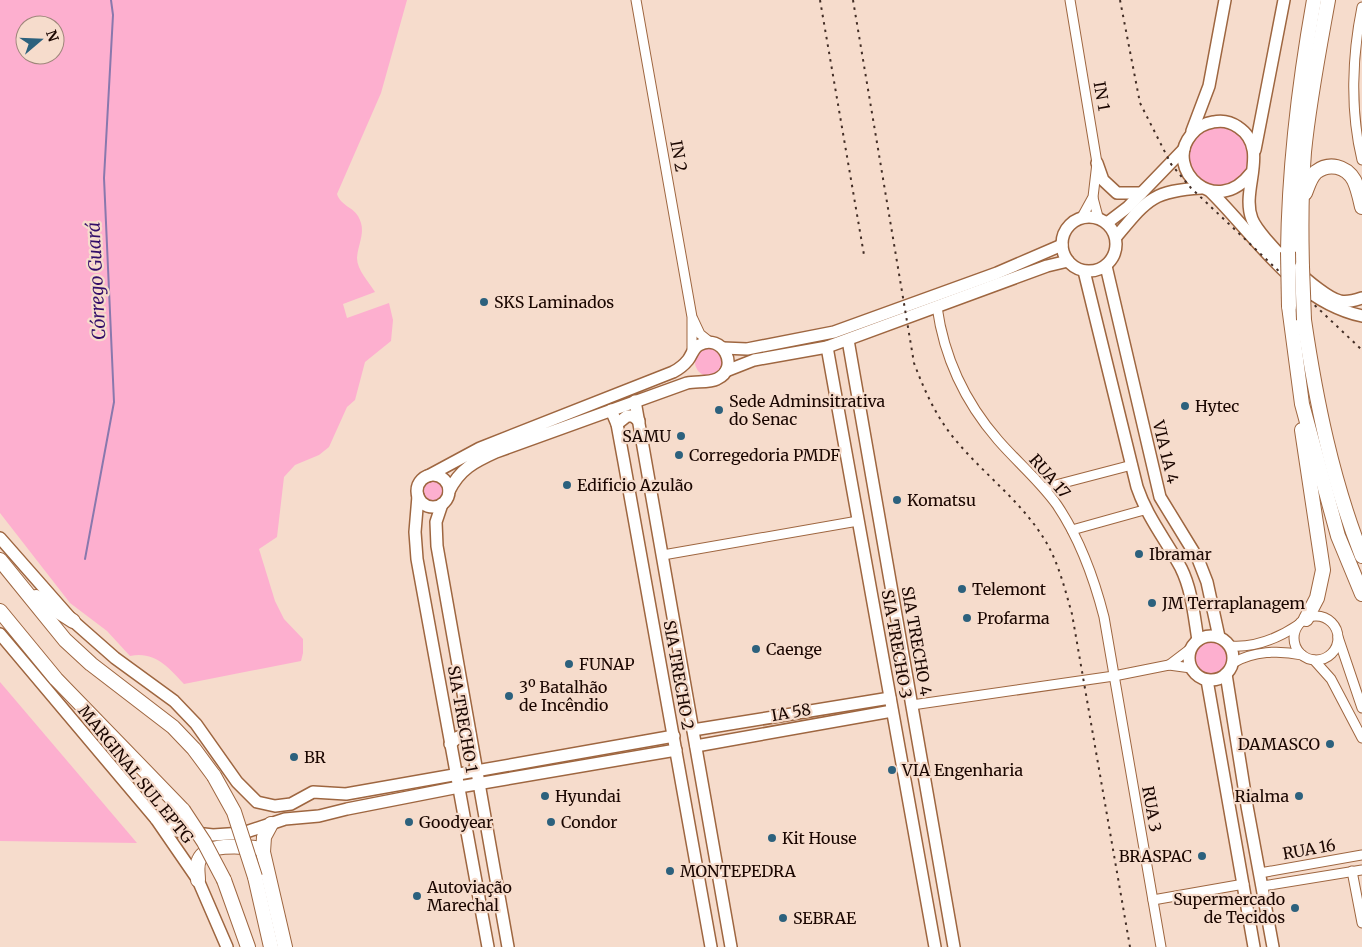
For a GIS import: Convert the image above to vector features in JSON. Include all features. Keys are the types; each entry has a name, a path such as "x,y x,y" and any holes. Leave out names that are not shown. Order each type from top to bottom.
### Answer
{"highway":[{"path":"1303,621 1317,598 1323,570 1302,442 1302,404 1289,306 1288,252 1289,204 1297,103 1314,0"},
{"path":"1328,0 1310,107 1301,200 1304,320 1324,435 1343,503 1362,556"},
{"path":"1301,200 1315,173 1328,166 1336,166 1343,168 1354,180 1362,207"},
{"path":"1302,404 1338,536 1362,594"},
{"path":"0,560 65,640 91,664 173,727 194,749 214,776 234,812 255,877 271,947"},
{"path":"27,592 73,621"},
{"path":"0,611 56,679 183,810 204,842 224,880 248,947"},
{"path":"271,824 264,837 263,852 285,947"},
{"path":"198,880 199,860 210,850 250,847 263,852"}],"main road":[{"path":"1225,0 1209,86 1184,149 1128,207 1102,220 1082,217 1067,228 1062,245 1068,261 1084,271 1097,270 1106,266 1115,253 1116,237 1147,202 1173,190 1206,189 1222,192 1233,189 1243,183 1251,173"},
{"path":"1284,0 1254,152 1254,163 1251,173 1250,213 1257,229 1272,248 1323,293 1341,302 1362,298"},
{"path":"1191,135 1199,126 1210,122 1222,121 1234,124 1247,135 1254,152"},
{"path":"1184,149 1186,171 1193,181 1206,189 1294,280 1319,300 1334,308 1362,316"},
{"path":"1097,163 1103,180 1117,193 1141,193"},
{"path":"1102,220 1116,237"},
{"path":"442,504 428,506 418,496 420,482 428,476 480,448 674,372 699,345 710,342 723,348 747,349 834,332 997,272 1062,245"},
{"path":"508,947 436,546 436,522 442,504 461,472 470,464 635,401 687,383 716,380 726,371 754,360 827,347 1047,266 1068,261"},
{"name":"VIA 1A 4","path":"1106,266 1156,483 1166,510 1201,567 1207,582 1219,636"},
{"path":"1084,271 1144,510 1181,569 1189,593 1198,640"},
{"name":"SIA TRECHO 4","path":"848,340 954,947"},
{"name":"SIA TRECHO 3","path":"827,347 935,947"},
{"path":"723,348 728,359 726,371"},
{"path":"691,355 694,374 704,380"},
{"path":"635,401 731,947"},
{"path":"840,417 849,409 862,414"},
{"name":"SIA TRECHO 2","path":"611,410 617,424 711,947"},
{"path":"617,424 627,416 633,416 639,421"},
{"path":"428,476 442,478 449,491"},
{"name":"SIA TRECHO 1","path":"418,496 415,532 417,552 488,947"},
{"path":"0,538 73,621 115,658 174,701 196,724 237,782 251,797 269,805 292,804 305,795 321,793 346,794 674,736"},
{"path":"879,633 886,640 899,636"},
{"name":"MARGINAL SUL EPTG","path":"0,634 156,819 198,880 227,947"},
{"path":"1208,635 1219,636 1230,646 1233,664 1226,674 1216,679 1207,680 1195,673 1191,668 1190,649 1198,640 1208,635"},
{"path":"883,659 891,651 902,653"},
{"path":"662,673 669,680 674,680 680,677 683,669"},
{"path":"1226,674 1247,806 1273,947"},
{"path":"1207,680 1254,947"},
{"path":"667,699 672,692 678,690 688,699"},
{"name":"IA 58","path":"693,730 890,698"},
{"name":"IA 58","path":"696,746 892,711"},
{"path":"798,714 801,727"},
{"path":"707,729 710,743"},
{"path":"450,744 458,737 470,734"},
{"path":"156,819 177,831 213,835 243,833 285,819 326,814 459,787 676,750"},
{"path":"321,793 326,803 326,814"},
{"path":"305,795 302,806 308,817"},
{"path":"1231,810 1247,806"},
{"path":"911,816 919,821 926,819 931,813"},
{"path":"915,837 926,831 934,834"},
{"path":"694,851 700,858 707,860 712,856 714,849"},
{"path":"699,878 705,869 711,868 718,874"},
{"path":"480,898 489,903 496,900 499,894"},
{"path":"484,922 495,914 503,918"}],"street":[{"name":"IN 2","path":"636,0 692,316 691,355"},
{"name":"IN 1","path":"1070,0 1097,163 1093,197 1082,217"},
{"path":"1362,7 1354,63 1355,115 1362,160"},
{"name":"IN 1","path":"1093,197 1102,220"},
{"name":"RUA 17","path":"937,307 947,354 964,391 998,440 1044,488 1072,530 1090,570 1099,598 1114,676"},
{"name":"IN 2","path":"692,316 700,334 710,342"},
{"path":"1044,488 1132,466"},
{"path":"1072,530 1144,510"},
{"path":"663,555 858,521"},
{"path":"1230,646 1243,647 1268,641 1283,635 1303,621 1320,616 1327,619 1336,630 1362,708"},
{"path":"1303,621 1294,636 1295,644 1303,655"},
{"path":"1314,660 1328,656 1333,651 1337,644 1336,630"},
{"path":"1169,665 1190,649"},
{"path":"1233,664 1244,657 1269,653 1303,655 1314,660 1331,679 1362,738"},
{"path":"912,705 1114,676 1169,665 1191,668"},
{"name":"RUA 3","path":"1114,676 1161,947"},
{"name":"RUA 16","path":"1260,872 1362,854"},
{"path":"1278,869 1272,874 1271,878 1278,884"},
{"path":"1357,870 1362,923"},
{"name":"RUA 16","path":"1263,886 1357,870"},
{"path":"1153,900 1244,884"}],"shaded area":[{"path":"0,0 407,0 381,93 337,194 341,201 356,213 361,221 362,232 357,258 361,271 375,292 343,304 347,318 389,303 393,320 391,341 365,362 355,400 347,407 329,447 319,455 295,465 284,477 277,537 259,549 275,601 284,619 303,639 301,661 184,684 166,666 154,658 139,655 130,656 107,631 70,603 0,513"},
{"path":"1213,127 1225,127 1236,132 1244,140 1249,151 1247,169 1236,182 1225,187 1213,187 1202,182 1194,174 1189,163 1189,151 1194,140 1202,132"},
{"path":"709,348 719,352 723,362 719,372 709,376 699,372 695,362 699,352"},
{"path":"433,479 441,483 445,491 441,499 433,503 425,499 421,491 425,483"},
{"path":"1211,639 1225,644 1230,658 1225,672 1211,677 1197,672 1192,658 1197,644"},
{"path":"0,682 137,843 0,841"}],"waterway":[{"name":"Córrego Guará","path":"85,559 114,402 104,178 113,15 111,0"}],"railway":[{"path":"820,0 864,255"},
{"path":"853,0 914,363 927,395 951,434 1027,515 1051,550 1058,568 1072,614 1130,947"},
{"path":"1120,0 1140,103 1171,164 1191,188 1362,350"}],"place":[{"name":"SKS Laminados","path":"484,302"},
{"name":"Hytec","path":"1185,406"},
{"name":"Sede Adminsitrativa do Senac","path":"719,410"},
{"name":"SAMU","path":"681,436"},
{"name":"Corregedoria PMDF","path":"679,455"},
{"name":"Edificio Azulão","path":"567,485"},
{"name":"Komatsu","path":"897,500"},
{"name":"Ibramar","path":"1139,554"},
{"name":"Telemont","path":"962,589"},
{"name":"JM Terraplanagem","path":"1152,603"},
{"name":"Profarma","path":"967,618"},
{"name":"Caenge","path":"756,649"},
{"name":"FUNAP","path":"569,664"},
{"name":"3º Batalhão de Incêndio","path":"509,696"},
{"name":"DAMASCO","path":"1330,744"},
{"name":"BR","path":"294,757"},
{"name":"VIA Engenharia","path":"892,770"},
{"name":"Hyundai","path":"545,796"},
{"name":"Rialma","path":"1299,796"},
{"name":"Goodyear","path":"409,822"},
{"name":"Condor","path":"551,822"},
{"name":"Kit House","path":"772,838"},
{"name":"BRASPAC","path":"1202,856"},
{"name":"MONTEPEDRA","path":"670,871"},
{"name":"Autoviação Marechal","path":"417,896"},
{"name":"Supermercado de Tecidos","path":"1295,908"},
{"name":"SEBRAE","path":"783,918"}]}
